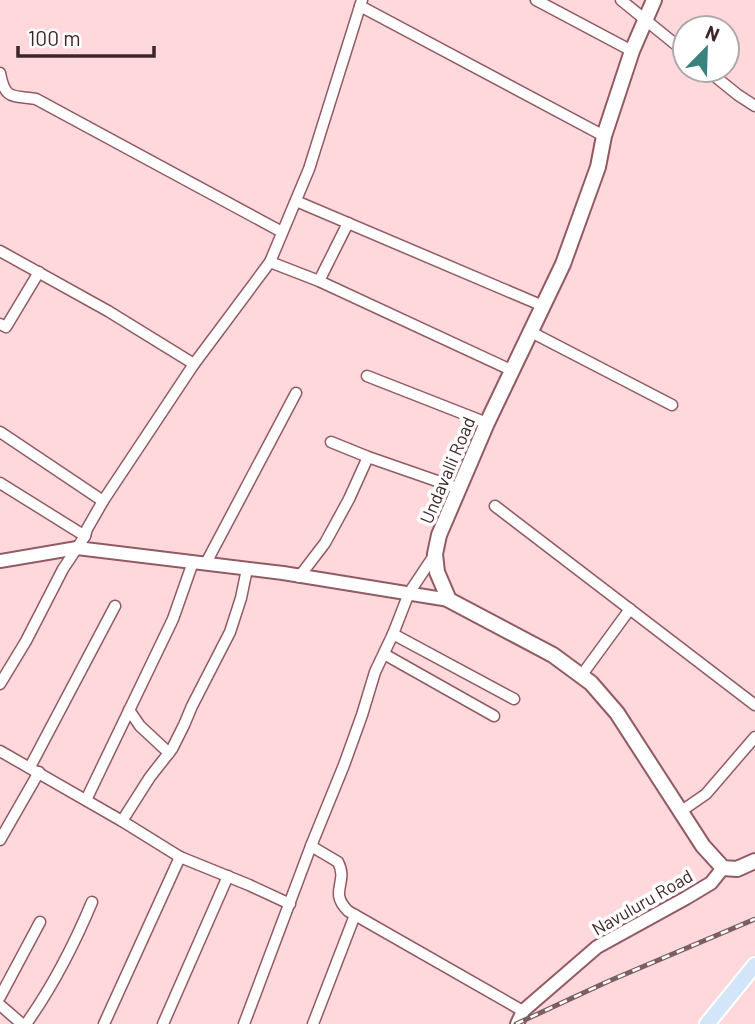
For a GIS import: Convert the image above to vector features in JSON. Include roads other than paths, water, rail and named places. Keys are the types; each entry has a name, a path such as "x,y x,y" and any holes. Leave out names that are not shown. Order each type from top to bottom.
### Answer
{"main road":[{"name":"Undavalli Road","path":"435,554 439,535 486,423 563,264 597,167 604,136 632,51 654,0"},
{"path":"435,554 437,572 449,600 553,655 592,683 617,713 703,846 723,868 737,869 755,861"},
{"path":"707,1024 755,965"}],"street":[{"path":"536,0 632,51"},
{"path":"621,0 671,41"},
{"path":"0,684 103,501 194,364 270,262 309,169 361,3 604,136"},
{"path":"0,73 6,93 36,99 282,232"},
{"path":"724,84 755,106"},
{"path":"296,201 543,306"},
{"path":"319,281 348,223"},
{"path":"0,251 108,311 194,364"},
{"path":"270,262 319,281 513,371"},
{"path":"0,324 6,327 40,272"},
{"path":"531,332 672,405"},
{"path":"367,376 486,423"},
{"path":"86,800 200,563 296,393"},
{"path":"0,432 103,501"},
{"path":"331,442 460,489"},
{"path":"299,576 325,543 368,457"},
{"path":"1,486 85,536"},
{"path":"495,506 755,705"},
{"path":"0,561 77,548 299,576 449,600"},
{"path":"244,1024 349,752 375,672 409,593 435,554"},
{"path":"122,821 176,742 230,632 247,569"},
{"path":"0,840 115,606"},
{"path":"581,676 630,610"},
{"path":"393,635 514,699"},
{"path":"384,654 494,716"},
{"path":"129,710 140,726 169,753"},
{"path":"680,812 706,794 755,737"},
{"path":"0,751 180,857 290,904"},
{"path":"311,846 338,862 342,875 338,898 348,911 523,1011"},
{"path":"104,1024 180,857"},
{"name":"Navuluru Road","path":"517,1024 523,1011 597,947 711,883 723,868"},
{"path":"163,1024 228,876"},
{"path":"0,1005 24,1024 59,973 92,902"},
{"path":"313,1024 355,915"},
{"path":"0,998 40,922"}],"railway":[{"path":"516,1024 755,919"}]}
